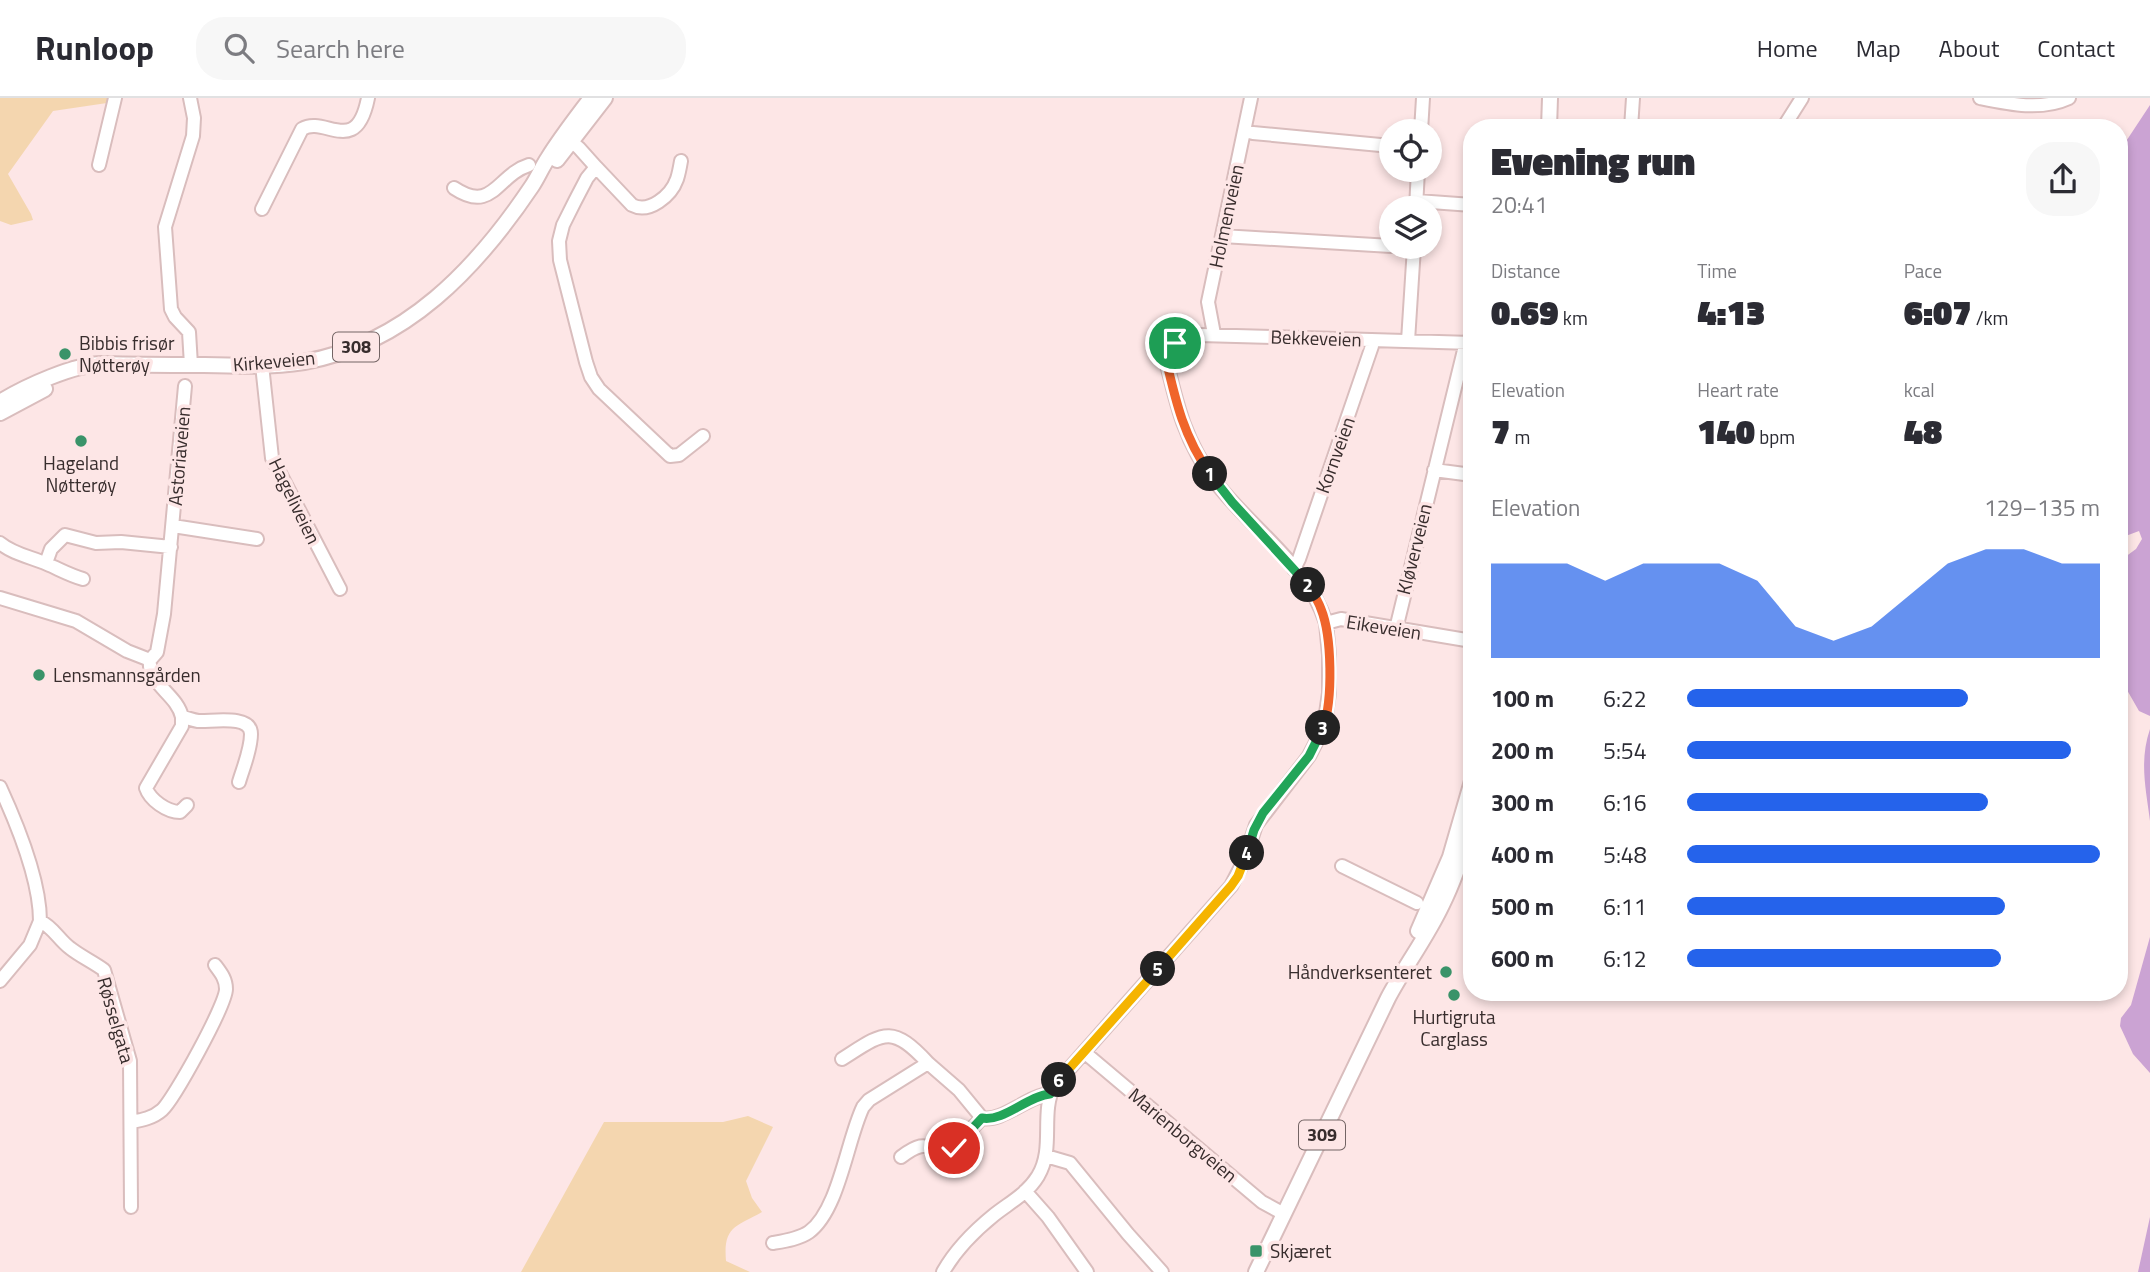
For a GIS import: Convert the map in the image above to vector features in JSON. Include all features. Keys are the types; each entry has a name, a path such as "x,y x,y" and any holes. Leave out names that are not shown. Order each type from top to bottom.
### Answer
{"main road":[{"name":"Kirkeveien","path":"0,402 46,379 103,364 262,365 303,362 333,355 374,339 412,318 442,294 471,265 534,183 555,162 591,98"},
{"name":"Kirkeveien","path":"567,138 605,98"},
{"path":"1549,119 1550,98"},
{"name":"Kirkeveien","path":"0,413 52,386 113,366"},
{"name":"309","path":"1256,1272 1404,968 1413,941 1445,872 1463,814"},
{"name":"309","path":"1404,968 1442,906 1463,852"}],"street":[{"path":"99,165 115,98"},
{"path":"190,98 194,118 193,136 165,234 171,309 189,332 191,365"},
{"path":"262,209 302,130 313,125 332,131 349,130 362,118 368,98"},
{"name":"Holmenveien","path":"1214,334 1208,302 1251,98"},
{"path":"1422,119 1423,98"},
{"path":"1632,119 1633,98"},
{"path":"1789,119 1802,98"},
{"path":"1980,98 2022,105 2060,102 2069,98"},
{"path":"1245,131 1379,145"},
{"path":"567,138 639,209 654,205 671,190 677,180 681,161"},
{"path":"454,188 468,195 482,197 495,191 518,170 529,165"},
{"path":"596,167 575,201 563,225 559,241 560,260 591,376 599,389 670,456 679,455 703,436"},
{"path":"1442,205 1463,205"},
{"path":"1222,236 1379,245"},
{"path":"1408,341 1413,259"},
{"name":"Bekkeveien","path":"1164,351 1192,336 1214,334 1463,343"},
{"name":"Kornveien","path":"1294,569 1352,409 1372,340"},
{"name":"Eikeveien","path":"1164,351 1182,425 1195,452 1232,502 1315,595 1326,623 1341,619 1463,640"},
{"name":"Hageliveien","path":"262,365 272,458 340,589"},
{"name":"Kløverveien","path":"1396,629 1434,470 1463,365"},
{"name":"Astoriaveien","path":"150,660 160,643 185,386"},
{"path":"1434,470 1463,474"},
{"name":"Astoriaveien","path":"173,526 257,539"},
{"path":"46,564 51,548 65,535 96,543 121,542 171,547"},
{"path":"0,543 65,574 83,579"},
{"path":"0,598 76,621 122,648 150,660 151,674 177,704 182,726 146,788 151,798 172,811 180,812 187,805"},
{"path":"943,1272 961,1245 1025,1191 1038,1176 1046,1156 1048,1110 1054,1086 1231,886 1244,862 1256,825 1315,747 1326,720 1329,693 1326,623"},
{"path":"182,717 233,721 249,727 251,735 239,782"},
{"path":"0,787 23,846 40,903 40,920 30,945 0,981"},
{"path":"1342,866 1417,903"},
{"name":"Røsselgata","path":"40,920 50,926 72,950 104,970 130,1061 131,1207"},
{"path":"131,1122 152,1117 165,1107 187,1073 225,995 225,980 215,965"},
{"path":"842,1059 870,1041 891,1035 911,1044 982,1118"},
{"name":"Marienborgveien","path":"1084,1052 1262,1202 1284,1214"},
{"path":"773,1243 802,1236 815,1227 828,1207 863,1107 869,1100 928,1063"},
{"path":"901,1157 927,1145 951,1150 982,1118 997,1117 1032,1098 1050,1094"},
{"path":"1046,1156 1070,1163 1162,1272"},
{"path":"1025,1191 1048,1217 1087,1272"}],"shaded area":[{"path":"0,98 108,98 107,103 53,111 8,174 33,220 11,225 0,221"},
{"path":"2150,105 2150,716 2139,711 2128,692 2128,555 2136,549 2142,539 2139,531 2128,535 2128,138"},
{"path":"2150,729 2150,821 2144,764"},
{"path":"2150,937 2150,1073 2133,1054 2120,1026 2121,1018 2131,1005"},
{"path":"748,1116 773,1127 746,1181 752,1198 762,1212 733,1229 727,1241 726,1261 750,1272 521,1272 604,1122 723,1122"},
{"path":"2150,1217 2150,1272 2138,1272"}],"place":[{"name":"Bibbis frisør Nøtterøy","path":"65,354"},
{"name":"Hageland Nøtterøy","path":"81,441"},
{"name":"Lensmannsgården","path":"39,675"},
{"name":"Håndverksenteret","path":"1446,972"},
{"name":"Hurtigruta Carglass","path":"1454,995"},
{"name":"Skjæret","path":"1256,1251"}],"route":[{"path":"954,1148 982,1118 997,1117 1032,1098 1050,1094 1070,1067 1174,952 1238,876 1256,825 1315,747 1326,720 1329,655 1327,629 1321,609 1308,585 1232,502 1195,452 1182,425 1164,351 1175,343"}]}
